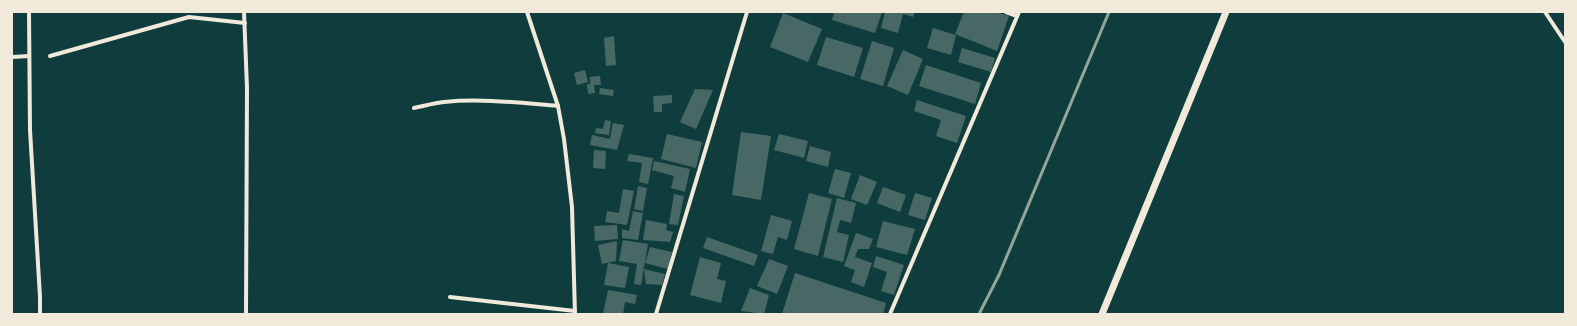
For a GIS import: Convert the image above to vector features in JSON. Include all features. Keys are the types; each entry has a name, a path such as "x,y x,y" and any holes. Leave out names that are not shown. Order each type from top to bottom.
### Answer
{"street":[{"path":"29,12 30,130 40,314"},
{"path":"244,12 247,88 246,314"},
{"path":"450,297 574,313 572,207 564,139 558,106 527,12"},
{"path":"656,314 747,12"},
{"path":"890,314 1018,14 1006,12"},
{"path":"1102,314 1226,12"},
{"path":"1545,12 1565,42"},
{"path":"50,56 189,17 245,24"},
{"path":"12,57 30,56"},
{"path":"414,108 444,102 469,101 497,101 558,106"}],"building":[{"path":"834,12 882,12 875,33 832,20"},
{"path":"885,12 915,12 913,17 903,14 898,33 881,28"},
{"path":"964,12 996,12 1009,16 997,51 955,34"},
{"path":"783,13 822,29 808,62 770,47"},
{"path":"933,28 956,35 951,55 927,48"},
{"path":"614,36 616,65 606,66 604,38"},
{"path":"826,37 863,48 854,77 817,65"},
{"path":"872,41 894,48 883,86 860,79"},
{"path":"962,48 995,58 991,72 958,62"},
{"path":"903,50 923,59 908,95 887,86"},
{"path":"926,65 981,83 975,104 919,86"},
{"path":"585,70 588,82 577,85 574,73"},
{"path":"600,76 601,85 594,85 595,93 588,94 587,84 590,84 590,77"},
{"path":"600,88 614,90 613,96 599,94"},
{"path":"695,89 713,90 696,129 680,122"},
{"path":"672,95 672,103 662,104 662,112 654,112 653,96"},
{"path":"917,100 966,116 957,143 936,136 941,120 914,111"},
{"path":"605,120 611,121 609,135 595,133 596,128 603,129"},
{"path":"613,123 624,125 617,150 590,145 592,135 610,139"},
{"path":"741,132 771,136 761,200 732,195"},
{"path":"667,134 702,142 696,168 661,159"},
{"path":"779,134 808,141 804,158 774,150"},
{"path":"810,146 831,152 828,167 806,161"},
{"path":"594,150 606,151 605,169 593,168"},
{"path":"629,154 653,158 648,184 639,182 642,163 627,161"},
{"path":"654,161 690,169 685,192 671,188 674,176 652,170"},
{"path":"835,169 851,173 844,198 828,193"},
{"path":"860,175 877,182 867,205 851,199"},
{"path":"638,186 647,188 643,211 634,209"},
{"path":"883,187 906,195 900,212 877,203"},
{"path":"623,189 634,191 627,225 605,222 607,211 619,213"},
{"path":"809,193 832,199 818,256 794,249"},
{"path":"915,193 932,198 925,220 908,215"},
{"path":"674,194 684,196 678,225 669,224"},
{"path":"837,198 856,203 851,223 840,220 837,232 849,235 843,262 823,257"},
{"path":"633,211 643,213 638,240 622,238 622,229 629,231"},
{"path":"771,215 792,221 787,240 778,237 773,254 761,251"},
{"path":"646,220 667,224 666,230 673,232 670,242 643,240"},
{"path":"883,221 915,229 907,255 876,247"},
{"path":"617,225 618,239 595,241 594,226"},
{"path":"856,233 873,239 869,249 858,249 855,257 872,263 864,287 851,282 855,270 844,266"},
{"path":"707,237 758,255 754,266 703,248"},
{"path":"623,240 648,244 641,285 634,284 637,264 619,261"},
{"path":"617,241 616,261 602,264 598,245"},
{"path":"650,247 672,252 668,269 645,263"},
{"path":"876,256 904,265 894,295 881,291 887,272 873,267"},
{"path":"700,257 721,263 717,279 726,281 721,303 690,295"},
{"path":"769,259 788,266 777,294 757,286"},
{"path":"608,263 629,267 625,288 604,285"},
{"path":"644,269 665,274 662,285 646,284"},
{"path":"795,273 886,303 883,314 782,314"},
{"path":"750,288 769,295 764,314 741,311"},
{"path":"608,290 637,295 635,304 625,302 623,314 603,314"}],"railway":[{"path":"979,314 999,275 1109,12"}]}
